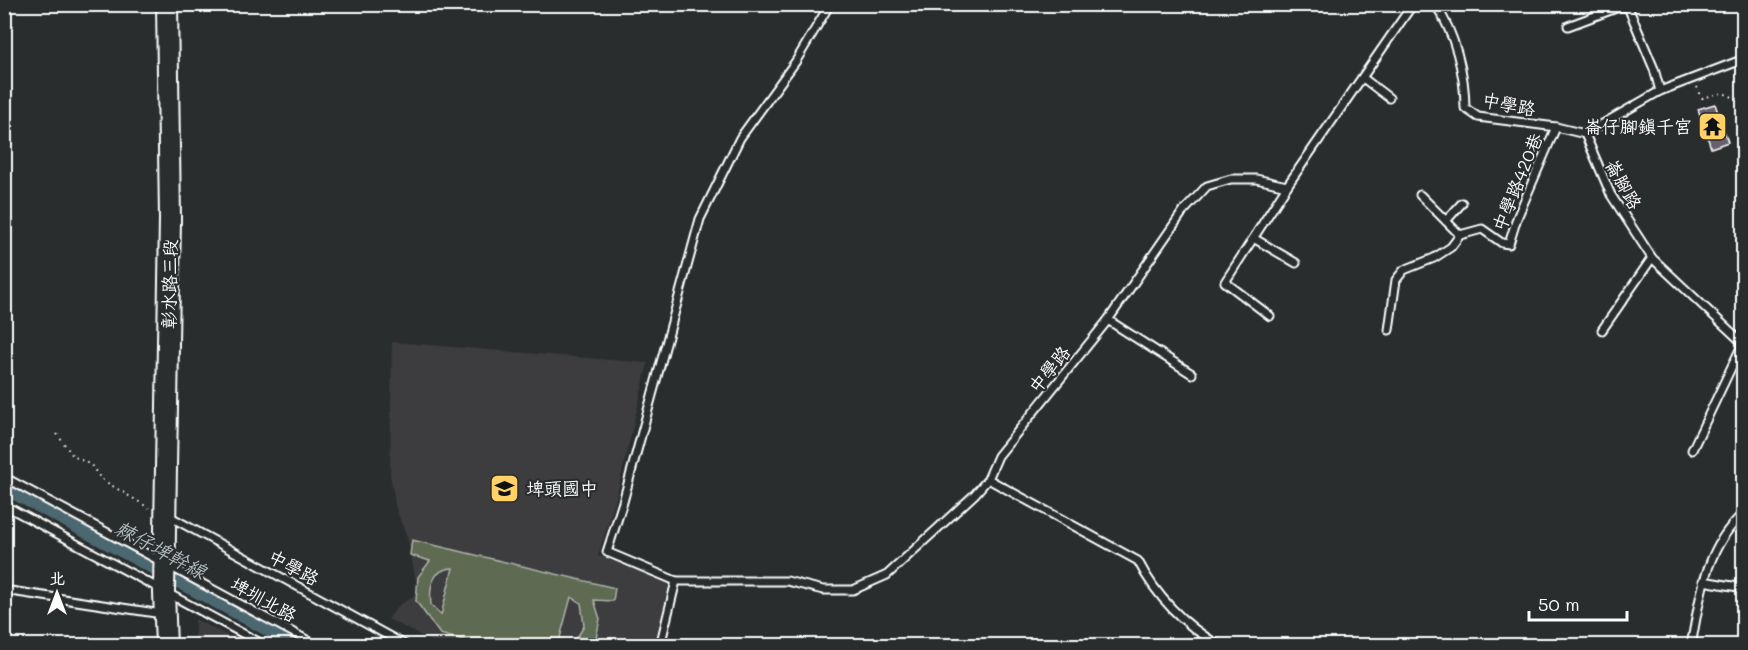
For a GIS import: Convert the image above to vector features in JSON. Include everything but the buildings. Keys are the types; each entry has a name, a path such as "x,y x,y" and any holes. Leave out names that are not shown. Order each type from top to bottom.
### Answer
{"main road":[{"name":"彰水路三段","path":"166,645 164,592 170,219 167,4"}],"lane":[{"path":"660,645 676,581 607,552 623,502 700,219 740,138 796,61 830,4"},
{"path":"1270,316 1225,282 1255,239 1287,186 1413,4"},
{"name":"中學路","path":"1435,4 1449,28 1465,89 1465,108 1478,117 1556,127 1585,134"},
{"path":"1568,26 1628,7 1654,69 1660,91"},
{"path":"1585,134 1660,91 1692,76 1743,59"},
{"path":"1363,78 1389,98"},
{"name":"中學路420巷","path":"1460,235 1482,229 1502,243 1509,244 1517,218 1556,127"},
{"name":"崙腳路","path":"1585,134 1611,195 1652,258 1743,344"},
{"name":"中學路","path":"676,581 788,581 823,590 853,590 887,575 988,479 998,456 1107,320 1182,213 1207,186 1232,179 1256,179 1287,186"},
{"path":"1389,330 1396,280 1404,270 1434,258 1451,247 1460,235 1420,195"},
{"path":"1446,221 1462,203"},
{"path":"1255,239 1296,263"},
{"path":"1602,330 1652,258"},
{"path":"1107,320 1192,374"},
{"path":"1692,450 1743,344"},
{"name":"埤圳北路","path":"4,477 318,645"},
{"path":"988,479 1138,561 1149,583 1173,612 1220,645"},
{"path":"4,505 266,645"},
{"path":"1691,645 1703,581 1713,553 1732,523 1743,513"},
{"name":"中學路","path":"167,515 407,645"},
{"path":"1703,581 1743,588"},
{"path":"4,590 164,614"}],"path":[{"path":"1692,76 1702,98 1724,93 1740,100 1743,119"},
{"path":"57,434 73,456 91,465 101,479 141,504 167,515"}],"shaded area":[{"name":"埤頭國中","path":"392,342 648,363 615,502 598,556 655,573 669,583 655,645 439,645 388,619 398,606 418,593 408,540 396,509 390,474"},
{"path":"195,619 246,645 195,645"}],"green space":[{"path":"412,540 615,588 613,601 594,600 600,619 595,643 592,645 562,645 575,641 584,626 581,603 571,597 558,645 482,645 440,634 416,601 418,577 430,561 410,555","holes":["453,568 441,615 431,605 433,580 440,572"]}],"waterway":[{"name":"棘仔埤幹線","path":"4,487 299,646"}],"place":[{"name":"崙仔腳鎮千宮","path":"1713,126"},
{"name":"埤頭國中","path":"505,488"}]}
